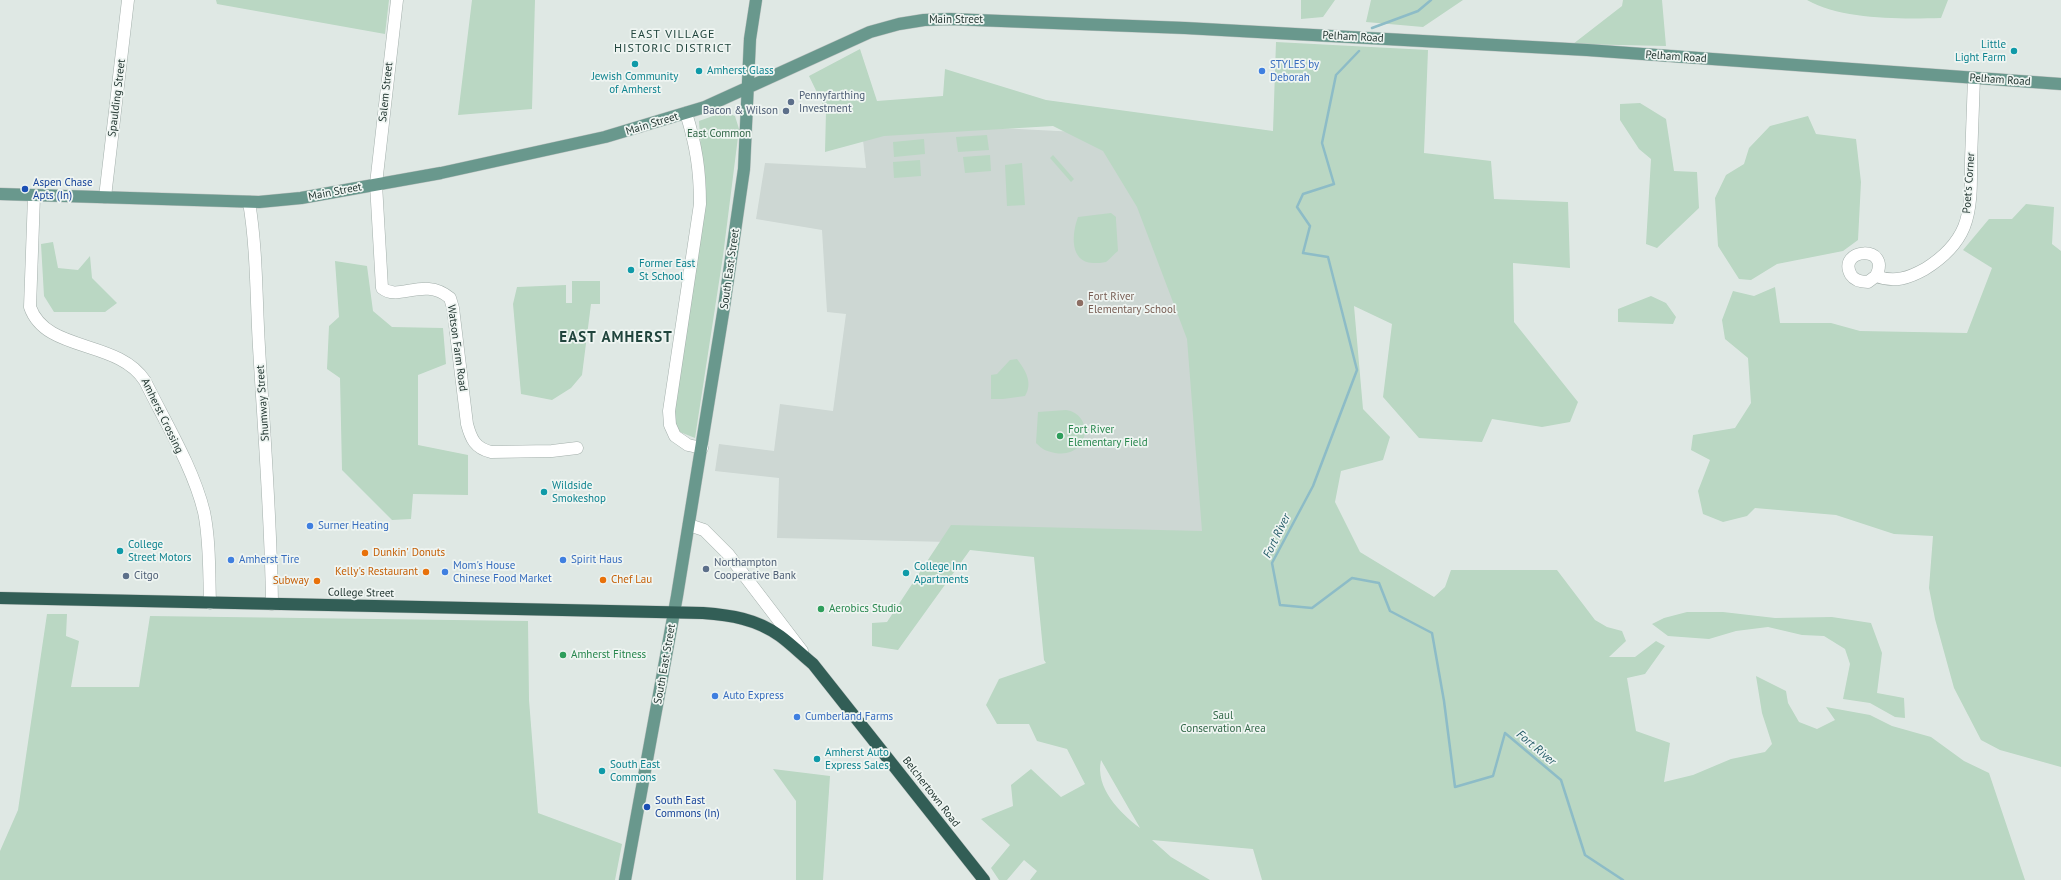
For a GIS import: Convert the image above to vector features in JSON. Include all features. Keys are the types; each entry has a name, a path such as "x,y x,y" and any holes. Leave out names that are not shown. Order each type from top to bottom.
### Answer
{"highway":[{"name":"College Street","path":"0,598 674,613"},
{"name":"Belchertown Road","path":"674,613 732,615 753,621 779,635 813,664 984,880"}],"main road":[{"name":"South East Street","path":"625,880 674,613 702,448 744,169 750,39 756,0"},
{"name":"Main Street","path":"0,194 250,202 301,198 463,169 591,141 705,107 870,32 898,24 924,20 1058,22 1292,33"},
{"name":"Pelham Road","path":"1292,33 1587,50 2061,84"}],"street":[{"name":"Spaulding Street","path":"105,197 128,0"},
{"name":"Salem Street","path":"376,184 397,0"},
{"name":"Poet's Corner","path":"1876,276 1885,279 1898,280 1921,271 1949,250 1964,226 1968,211 1971,183 1974,78"},
{"path":"686,113 698,154 700,204 669,411 670,425 675,436 688,444 702,448"},
{"name":"Watson Farm Road","path":"376,184 382,288 387,293 421,288 434,288 450,298 453,308 467,424 471,438 476,445 483,450 491,452 552,451 577,448"},
{"name":"Amherst Crossing","path":"34,196 30,307 33,316 40,325 54,334 126,361 136,368 145,381 194,482 202,504 207,533 210,603"},
{"name":"Shumway Street","path":"250,202 255,232 258,338 270,521 272,604"},
{"name":"Belchertown Road","path":"689,525 704,530 728,554 813,664"}],"shaded area":[{"name":"Fort River Elementary School","path":"861,121 1274,142 1289,535 949,542 777,538 779,478 715,471 719,444 774,451 780,404 833,411 846,314 827,312 822,230 756,219 765,163 866,168"}],"green space":[{"path":"216,0 389,0 385,34 217,4"},
{"path":"472,0 535,0 532,109 458,115"},
{"path":"1301,0 1335,0 1323,17 1301,19"},
{"path":"1371,0 1463,0 1423,27 1366,22"},
{"path":"1623,0 1662,0 1666,46 1573,44 1622,6"},
{"path":"1807,0 1948,0 1941,18 1890,18 1854,15 1821,7"},
{"name":"Saul Conservation Area","path":"1276,42 1428,50 1424,153 1491,161 1494,199 1568,202 1570,268 1513,263 1514,322 1578,402 1570,422 1542,427 1492,419 1482,442 1419,438 1383,397 1392,324 1354,306 1363,409 1390,437 1383,460 1341,471 1335,502 1360,552 1434,597 1445,587 1451,570 1557,570 1595,620 1607,627 1622,631 1626,641 1609,657 1635,657 1656,641 1665,646 1645,674 1627,678 1636,731 1670,743 1664,782 1693,775 1731,759 1765,752 1772,744 1762,713 1756,676 1786,691 1788,703 1799,722 1817,729 1835,720 1826,707 1870,715 1892,726 1931,737 1964,761 1989,773 2025,880 1262,880 1253,849 1152,840 1171,857 1210,880 1030,880 1037,871 1024,860 1007,880 999,880 991,868 1010,845 981,819 1013,806 1011,785 1031,769 1061,797 1085,784 1067,749 1037,741 1029,724 997,724 986,705 999,679 1046,663 1044,660 1034,557 970,550 898,650 872,646 872,623 887,622 951,525 1202,531 1187,339 1137,207 1103,151 1053,126 884,136 825,152 826,111 809,76 860,49 877,101 943,96 945,69 1046,100 1273,131","holes":["1101,760 1140,828 1124,815 1105,790 1100,770"]},
{"path":"1640,103 1666,119 1674,171 1697,172 1699,208 1657,248 1646,244 1651,159 1639,149 1620,120 1620,104"},
{"name":"East Common","path":"724,112 735,116 739,129 723,256 695,438 680,432 674,422 702,167 699,121"},
{"path":"1808,116 1816,134 1856,139 1861,182 1858,240 1843,251 1777,264 1751,280 1739,279 1718,246 1715,198 1726,175 1744,164 1749,148 1770,126"},
{"path":"987,135 989,150 958,152 956,137"},
{"path":"924,139 925,154 894,157 893,142"},
{"path":"990,155 991,171 965,173 963,157"},
{"path":"1053,155 1074,179 1071,182 1050,158"},
{"path":"920,160 921,176 894,178 893,162"},
{"path":"1022,163 1025,205 1007,206 1005,165"},
{"path":"2026,204 2054,207 2052,244 2061,251 2061,767 2000,750 1981,740 1954,688 1935,619 1929,588 1933,536 1894,534 1836,515 1755,508 1747,516 1723,522 1703,514 1698,491 1710,460 1691,450 1693,435 1735,428 1751,403 1748,358 1725,339 1722,320 1733,291 1754,296 1775,287 1780,323 1831,323 1860,331 1967,333 1992,268 1963,250 1989,219 2012,219"},
{"path":"1111,213 1116,217 1118,251 1106,262 1101,263 1093,263 1080,258 1074,246 1074,231 1078,217"},
{"path":"53,242 58,268 78,270 90,256 92,278 117,303 105,312 54,312 44,296 41,244"},
{"path":"335,261 367,266 373,311 392,327 443,328 446,364 418,375 418,445 468,455 468,495 413,494 411,519 392,520 342,470 340,378 327,369 329,326 339,317"},
{"path":"572,281 600,281 600,304 591,304 582,375 571,388 552,400 521,394 513,304 517,287 566,285 566,303 572,303"},
{"path":"1651,296 1666,303 1676,317 1673,324 1618,322 1618,309"},
{"path":"1017,359 1027,377 1028,386 1025,396 991,399 991,375 997,374 1010,360"},
{"name":"Fort River Elementary Field","path":"1066,410 1075,413 1081,419 1084,427 1082,443 1076,449 1067,453 1049,452 1036,443 1038,412"},
{"path":"1687,612 1723,612 1775,618 1832,617 1871,623 1882,653 1877,693 1904,698 1905,718 1895,717 1870,703 1843,699 1850,664 1845,649 1824,636 1802,635 1768,627 1736,631 1709,639 1668,636 1652,624 1664,618"},
{"path":"47,614 67,614 66,636 79,641 71,687 139,687 150,616 528,621 529,700 538,813 622,844 615,880 0,880 0,851 18,810"},
{"path":"773,769 830,776 823,880 796,880 796,801"}],"waterway":[{"name":"Fort River","path":"1372,28 1418,11 1431,0"},
{"name":"Fort River","path":"1359,51 1336,75 1322,143 1334,184 1303,194 1297,207 1310,226 1303,253 1328,257 1357,370 1313,486 1272,563 1280,605 1312,608 1352,578 1379,583 1390,611 1432,633 1444,701 1455,787 1493,776 1505,733 1561,780 1585,855 1623,880"}],"place":[{"name":"Little Light Farm","path":"2014,51"},
{"name":"Jewish Community of Amherst","path":"635,64"},
{"name":"Amherst Glass","path":"699,71"},
{"name":"STYLES by Deborah","path":"1262,71"},
{"name":"Pennyfarthing Investment","path":"791,102"},
{"name":"Bacon & Wilson","path":"786,111"},
{"name":"Aspen Chase Apts (In)","path":"25,189"},
{"name":"Former East St School","path":"631,270"},
{"name":"Fort River Elementary School","path":"1080,303"},
{"name":"Fort River Elementary Field","path":"1060,436"},
{"name":"Wildside Smokeshop","path":"544,492"},
{"name":"Surner Heating","path":"310,526"},
{"name":"College Street Motors","path":"120,551"},
{"name":"Dunkin' Donuts","path":"365,553"},
{"name":"Amherst Tire","path":"231,560"},
{"name":"Spirit Haus","path":"563,560"},
{"name":"Northampton Cooperative Bank","path":"706,569"},
{"name":"Kelly's Restaurant","path":"426,572"},
{"name":"Mom's House Chinese Food Market","path":"445,572"},
{"name":"College Inn Apartments","path":"906,573"},
{"name":"Citgo","path":"126,576"},
{"name":"Chef Lau","path":"603,580"},
{"name":"Subway","path":"317,581"},
{"name":"Aerobics Studio","path":"821,609"},
{"name":"Amherst Fitness","path":"563,655"},
{"name":"Auto Express","path":"715,696"},
{"name":"Cumberland Farms","path":"797,717"},
{"name":"Amherst Auto Express Sales","path":"817,759"},
{"name":"South East Commons","path":"602,771"},
{"name":"South East Commons (In)","path":"647,807"}],"district":[{"name":"EAST VILLAGE HISTORIC DISTRICT","path":"673,42"},
{"name":"EAST AMHERST","path":"616,338"}]}
